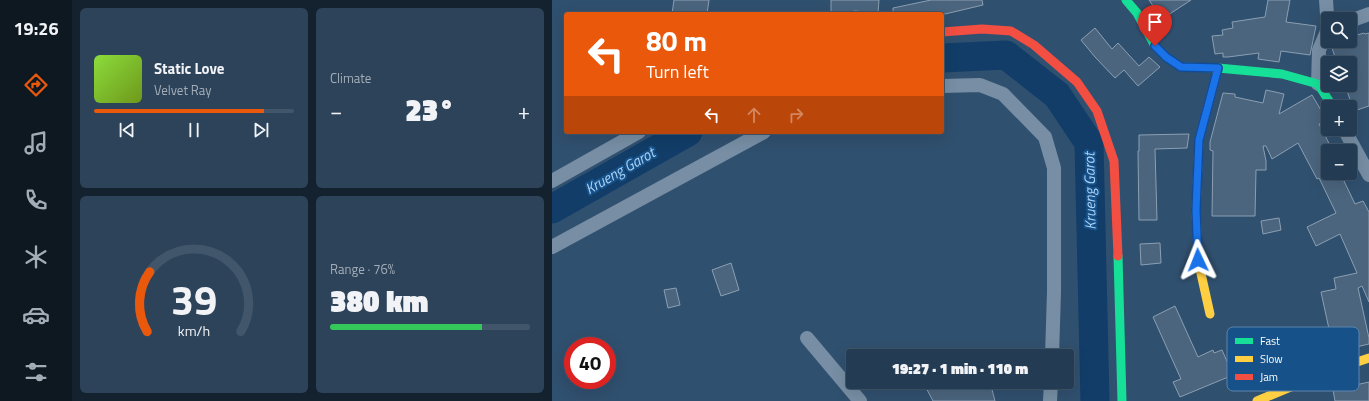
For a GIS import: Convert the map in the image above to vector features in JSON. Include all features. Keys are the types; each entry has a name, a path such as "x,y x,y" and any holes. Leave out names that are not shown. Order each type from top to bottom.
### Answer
{"street":[{"path":"1126,0 1137,13 1155,46 1166,57 1181,67 1218,68 1282,74 1318,84"},
{"path":"1326,0 1327,12"},
{"path":"1357,18 1369,14"},
{"path":"944,32 982,29 1011,31 1034,45 1077,82 1097,111 1114,161 1117,209 1122,401"},
{"path":"1321,45 1319,50 1318,84 1328,100"},
{"path":"1210,314 1198,260 1196,210 1199,140 1218,68"},
{"path":"944,86 980,85 1003,94 1045,138 1054,168 1054,292 1052,349"},
{"path":"552,181 635,134"},
{"path":"552,247 760,134"},
{"path":"1348,136 1369,175"},
{"path":"807,338 860,401"},
{"path":"1359,361 1369,358"},
{"path":"1050,401 1051,389"},
{"path":"1258,401 1282,391"}],"building":[{"path":"674,0 709,0 707,12 672,12"},
{"path":"831,0 879,0 878,12 831,12"},
{"path":"931,0 982,0 983,5 945,14 944,12 893,12 893,8"},
{"path":"1149,0 1191,0 1162,19"},
{"path":"1268,0 1290,0 1286,22 1316,26 1310,55 1281,51 1279,62 1258,59 1259,53 1228,57 1223,57 1223,53 1215,54 1212,36 1223,35 1222,30 1233,28 1232,22 1265,17"},
{"path":"1095,28 1112,49 1118,43 1139,66 1149,57 1160,67 1138,86 1124,70 1115,78 1081,40"},
{"path":"1369,33 1369,106 1357,110 1357,100 1350,100 1347,92 1357,92 1357,56 1335,56 1332,48 1357,48 1357,35"},
{"path":"1266,90 1284,94 1279,114 1312,95 1321,110 1321,124 1319,124 1321,128 1321,136 1325,136 1329,144 1321,144 1321,180 1347,180 1344,181 1355,204 1363,201 1369,212 1369,302 1362,286 1358,288 1369,344 1359,346 1359,327 1329,327 1321,292 1336,289 1334,278 1357,273 1340,234 1316,246 1307,227 1336,213 1319,178 1317,179 1298,143 1272,159 1266,146 1263,146 1266,170 1256,170 1255,216 1212,216 1213,151 1210,150 1210,142 1223,93 1235,94 1235,97 1263,103"},
{"path":"1189,134 1187,148 1155,149 1157,220 1139,220 1139,135"},
{"path":"1279,218 1281,230 1263,234 1261,221"},
{"path":"1160,243 1161,263 1141,265 1140,244"},
{"path":"731,263 739,290 721,296 712,270"},
{"path":"676,288 680,305 668,308 664,290"},
{"path":"1175,306 1198,357 1213,350 1214,353 1222,350 1227,361 1227,377 1180,397 1173,382 1181,379 1153,317"},
{"path":"1369,382 1369,401 1335,401 1333,391 1359,391 1359,384"},
{"path":"927,389 992,389 995,401 933,401"}],"waterway":[{"name":"Krueng Garot","path":"944,58 1006,55 1057,95 1089,143 1095,401"},
{"name":"Krueng Garot","path":"552,209 684,134"}],"traffic: fast":[{"path":"1126,0 1137,13 1155,46 1166,57 1181,67 1218,68 1282,74 1318,84 1328,100"},
{"path":"1118,256 1122,401"}],"traffic: slow":[{"path":"1210,314 1198,260 1196,210 1199,140 1218,68"},
{"path":"1359,361 1369,358"},
{"path":"1257,401 1281,391"}],"traffic: jam":[{"path":"944,32 982,29 1011,31 1034,45 1077,82 1097,111 1114,161 1118,256"}],"route":[{"path":"1155,46 1166,57 1181,67 1218,68 1199,140 1196,210 1198,260"}]}
